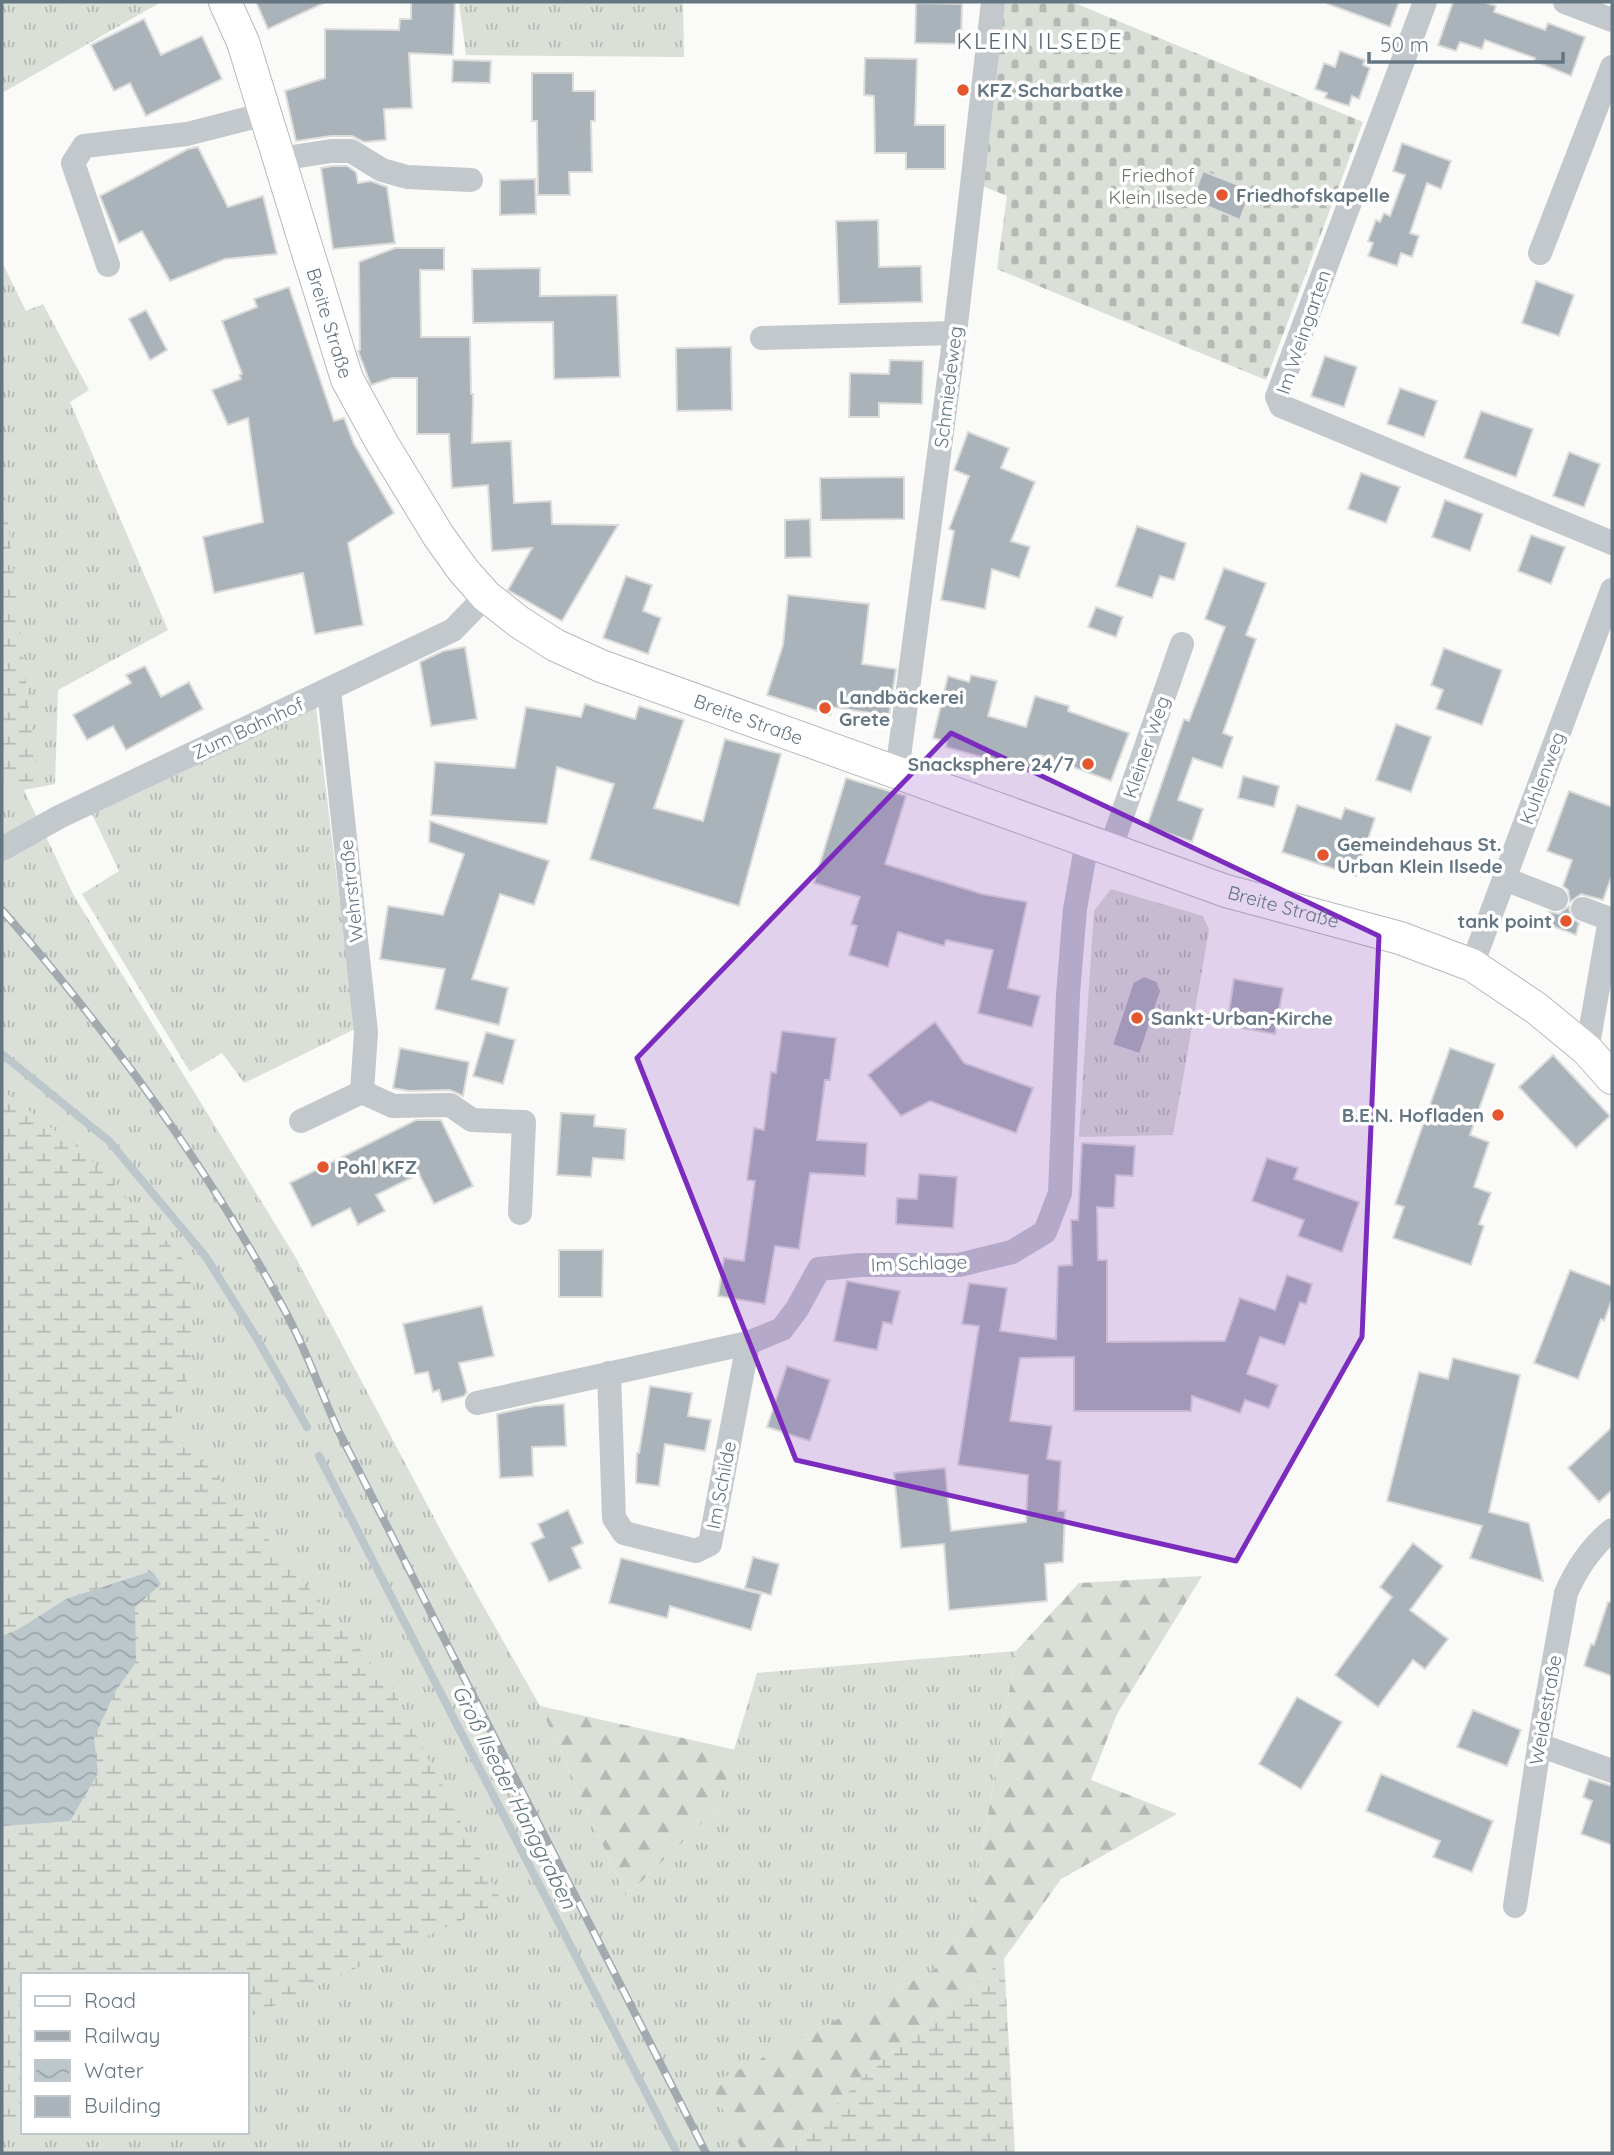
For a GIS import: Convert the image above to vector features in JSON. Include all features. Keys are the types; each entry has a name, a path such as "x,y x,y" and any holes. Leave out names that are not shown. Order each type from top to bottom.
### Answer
{"main road":[{"name":"Breite Straße","path":"225,2 243,42 347,379 438,535 486,596 519,622 555,645 601,666 1098,846 1226,891 1400,938 1472,965 1536,1008 1587,1050 1612,1078"}],"street":[{"name":"Schmiedeweg","path":"897,772 955,332 993,2"},
{"name":"Im Weingarten","path":"1425,2 1277,397 1281,406 1612,543"},
{"path":"1565,2 1612,20"},
{"path":"1540,253 1612,68"},
{"path":"108,265 73,163 84,146 187,134 265,114"},
{"path":"280,159 331,151 351,151 382,170 407,177 471,180"},
{"path":"762,338 955,332"},
{"name":"Kuhlenweg","path":"1472,965 1612,590"},
{"name":"Zum Bahnhof","path":"2,849 57,818 453,630 486,596"},
{"name":"Kleiner Weg","path":"1098,846 1182,644"},
{"name":"Wehrstraße","path":"328,690 366,1032 362,1092"},
{"name":"Im Schlage","path":"477,1403 748,1343 782,1329 797,1309 819,1269 860,1265 959,1265 1012,1252 1045,1233 1060,1193 1068,994 1075,909 1098,846"},
{"path":"1504,879 1556,899"},
{"path":"1583,909 1610,919 1587,1050"},
{"path":"301,1121 362,1092 393,1106 450,1105 472,1120 524,1122 520,1213"},
{"name":"Im Schilde","path":"609,1373 614,1518 624,1533 696,1551 710,1544 748,1343"},
{"name":"Weidestraße","path":"1515,1906 1539,1745 1566,1593 1575,1573 1599,1541 1612,1530"},
{"path":"1539,1745 1612,1771"}],"highlighted area":[{"path":"951,733 1379,936 1362,1337 1236,1561 796,1460 637,1058"}],"green space":[{"path":"2,2 161,2 2,93"},
{"path":"459,2 683,2 684,57 466,55"},
{"name":"Friedhof Klein Ilsede","path":"1005,2 1072,2 1363,122 1266,380 997,269 1007,196 980,185"},
{"path":"2,262 26,311 43,304 89,390 70,402 168,630 58,690 55,784 24,790 74,896 296,1258 447,1542 540,1706 626,1896 716,1810 757,1673 1016,1651 971,1914 934,1970 712,2084 743,2153 2,2153"},
{"path":"2,471 38,787 24,789 2,781"},
{"path":"316,708 357,1028 244,1083 222,1053 190,1072 82,894 119,871 91,812"},
{"path":"1111,889 1203,916 1209,930 1173,1135 1079,1137 1094,911"},
{"path":"2,1090 87,1155 194,1271 191,1370 167,1429 204,1462 392,1688 502,1902 248,2018 248,1973 21,1973 21,2121 2,2132"},
{"path":"1202,1576 1117,1714 1091,1780 1177,1814 1061,1879 1004,1959 867,2073 788,2153 743,2153 711,2084 934,1970 971,1914 1016,1651 1079,1583"},
{"path":"540,1706 736,1750 716,1810 626,1896"},
{"path":"1004,1959 1015,2153 788,2153 867,2073"}],"water":[{"path":"152,1571 161,1584 135,1607 136,1662 115,1692 94,1738 98,1773 70,1821 2,1826 2,1636 19,1629 66,1599"}],"building":[{"path":"256,2 326,2 268,29"},
{"path":"411,2 455,2 453,55 409,53 412,108 384,109 386,140 364,142 352,136 331,136 296,141 285,91 325,78 325,29 399,30 400,19 411,19"},
{"path":"1399,2 1390,27 1328,4"},
{"path":"1453,2 1484,2 1496,6 1494,12 1545,30 1548,23 1585,37 1571,76 1534,61 1535,58 1485,40 1482,49 1460,42 1456,51 1438,45"},
{"path":"916,3 962,4 961,44 915,43"},
{"path":"144,19 161,55 202,36 222,79 146,116 130,83 114,91 91,45"},
{"path":"1340,51 1365,60 1363,65 1370,68 1359,99 1352,96 1349,106 1325,98 1327,93 1315,89 1324,63 1335,67"},
{"path":"865,58 917,59 915,125 945,125 945,169 906,169 906,153 875,153 874,96 864,95"},
{"path":"453,60 491,61 490,83 452,82"},
{"path":"532,73 573,73 573,91 595,91 595,121 591,121 592,172 569,172 570,195 538,195 537,121 532,121"},
{"path":"1402,143 1451,161 1441,189 1427,183 1410,233 1419,236 1412,257 1401,253 1397,266 1368,256 1373,243 1368,241 1376,220 1380,222 1384,213 1390,216 1405,175 1393,171"},
{"path":"198,147 228,207 263,196 277,254 225,259 170,281 142,231 119,243 100,196 188,149"},
{"path":"347,166 356,172 358,183 371,181 387,187 395,243 333,249 321,168"},
{"name":"Friedhofskapelle","path":"1203,171 1251,190 1240,220 1192,200"},
{"path":"535,179 536,214 500,215 500,180"},
{"path":"878,220 879,267 921,266 922,302 839,304 836,221"},
{"path":"395,248 444,248 444,270 420,270 421,337 470,337 472,443 511,441 514,503 551,501 552,524 618,525 562,621 508,590 532,548 492,551 488,485 452,488 449,434 417,434 417,378 392,378 371,385 358,351 359,262"},
{"path":"540,268 540,296 617,295 620,377 554,379 553,322 473,323 472,269"},
{"path":"1536,281 1574,295 1559,336 1522,323"},
{"path":"289,287 334,421 344,418 354,444 394,513 348,543 363,625 315,634 303,573 214,593 203,537 263,522 248,418 228,425 212,390 241,379 239,375 242,374 222,321 257,307 254,299"},
{"path":"146,310 167,350 150,360 129,319"},
{"path":"731,347 732,410 677,411 676,348"},
{"path":"1325,356 1357,367 1344,407 1311,396"},
{"path":"890,360 923,361 922,404 879,403 879,417 849,417 850,373 889,374"},
{"path":"1400,388 1437,401 1424,437 1387,424"},
{"path":"1481,411 1533,429 1516,477 1464,458"},
{"path":"968,432 1009,448 1001,468 1035,482 1011,541 1030,547 1019,578 992,569 985,609 941,600 954,531 949,529 969,476 954,470"},
{"path":"1569,452 1600,464 1584,507 1553,496"},
{"path":"1361,473 1400,487 1386,523 1348,509"},
{"path":"904,477 904,519 821,520 820,478"},
{"path":"1445,500 1483,514 1470,551 1432,537"},
{"path":"810,519 811,557 785,558 785,520"},
{"path":"1137,526 1186,543 1174,580 1160,576 1152,598 1116,586"},
{"path":"1531,535 1565,547 1551,584 1518,571"},
{"path":"1224,568 1266,583 1246,635 1256,639 1223,733 1233,737 1222,768 1193,758 1178,800 1203,809 1192,842 1147,826 1184,719 1189,721 1225,627 1205,619"},
{"path":"626,576 652,585 643,611 661,618 648,654 603,638"},
{"path":"788,595 869,604 862,664 896,669 889,716 833,707 830,715 767,695 783,645"},
{"path":"1096,607 1123,617 1116,637 1088,627"},
{"path":"465,647 477,719 431,726 420,662 443,651"},
{"path":"1444,648 1502,670 1482,725 1436,709 1443,690 1431,685"},
{"path":"145,666 161,697 189,682 203,709 126,750 113,726 87,740 73,715 131,683 126,675"},
{"path":"971,675 997,681 988,716 1026,727 1035,696 1069,706 1068,711 1129,733 1111,781 1040,755 1035,772 946,747 947,742 933,738 948,676 969,682"},
{"path":"585,704 635,719 639,706 684,720 654,808 703,821 725,739 781,754 739,906 590,859 614,784 557,767 547,824 431,815 435,762 515,768 526,707 581,717"},
{"path":"1396,724 1431,737 1411,792 1376,780"},
{"path":"1243,776 1279,786 1274,807 1238,798"},
{"path":"846,778 906,796 885,864 982,894 1027,902 1008,988 1040,996 1032,1027 978,1013 993,950 946,940 944,946 898,932 888,967 849,955 857,926 851,924 860,897 814,883"},
{"path":"1569,791 1612,807 1612,875 1603,900 1581,894 1570,902 1568,890 1563,886 1572,860 1547,851"},
{"path":"1297,805 1341,819 1345,808 1375,818 1356,876 1282,852"},
{"path":"430,821 549,861 534,905 500,894 472,979 508,988 499,1025 435,1009 445,969 380,959 388,906 443,915 464,854 429,842"},
{"path":"1569,906 1571,918 1579,923 1576,935 1544,923 1549,912 1559,914"},
{"name":"Sankt-Urban-Kirche","path":"1144,976 1157,981 1161,991 1140,1054 1112,1045 1133,982"},
{"path":"1234,979 1283,988 1275,1034 1227,1025"},
{"path":"935,1022 964,1063 1033,1088 1016,1133 930,1101 901,1116 868,1075"},
{"path":"782,1031 836,1038 830,1080 825,1080 817,1140 867,1143 865,1176 810,1173 799,1249 775,1246 765,1304 718,1296 724,1258 744,1261 755,1181 747,1180 754,1128 764,1130 771,1072 776,1073"},
{"path":"486,1032 515,1040 503,1084 473,1076"},
{"path":"400,1048 469,1062 463,1096 450,1090 409,1091 393,1088"},
{"path":"1450,1048 1495,1064 1470,1135 1489,1142 1474,1187 1491,1193 1479,1224 1484,1226 1471,1265 1393,1238 1404,1207 1395,1204"},
{"path":"1553,1055 1610,1116 1576,1148 1519,1087"},
{"path":"561,1113 595,1115 594,1126 626,1129 624,1160 593,1158 591,1177 557,1175"},
{"path":"416,1120 441,1120 473,1186 434,1204 419,1174 376,1195 385,1211 358,1225 350,1208 312,1227 290,1183"},
{"path":"1082,1143 1135,1146 1133,1176 1116,1175 1114,1208 1097,1207 1098,1260 1107,1260 1107,1342 1225,1341 1240,1298 1275,1310 1287,1275 1312,1284 1306,1304 1300,1302 1285,1345 1260,1337 1247,1374 1278,1385 1269,1408 1245,1400 1240,1413 1192,1396 1191,1411 1074,1411 1074,1357 1020,1358 1010,1421 1052,1426 1047,1459 1061,1461 1058,1511 1065,1511 1063,1562 1045,1564 1047,1601 949,1610 944,1544 901,1548 894,1473 945,1468 951,1531 1026,1522 1028,1475 958,1465 979,1326 962,1324 969,1283 1007,1288 1000,1331 1056,1339 1058,1266 1072,1265 1071,1220 1078,1220"},
{"path":"1267,1158 1298,1168 1294,1179 1359,1202 1342,1252 1298,1236 1304,1220 1252,1201"},
{"path":"919,1174 957,1177 953,1228 896,1224 897,1198 917,1199"},
{"path":"559,1250 603,1250 602,1297 559,1297"},
{"path":"1570,1270 1612,1286 1612,1299 1604,1321 1601,1319 1578,1379 1534,1363"},
{"path":"847,1281 900,1291 892,1324 883,1322 877,1350 834,1341"},
{"path":"482,1306 494,1356 459,1363 467,1392 464,1396 442,1402 439,1390 433,1392 428,1372 415,1374 403,1324"},
{"path":"1453,1358 1520,1375 1489,1512 1529,1523 1543,1581 1470,1558 1482,1526 1387,1501 1419,1372 1448,1379"},
{"path":"787,1366 830,1380 810,1441 767,1427"},
{"path":"650,1386 692,1393 688,1416 711,1420 705,1451 665,1444 659,1486 636,1483 637,1453"},
{"path":"564,1404 566,1446 532,1447 533,1476 500,1478 497,1414 534,1406"},
{"path":"1612,1427 1612,1490 1599,1502 1568,1468"},
{"path":"568,1510 583,1543 572,1548 581,1568 549,1582 531,1543 544,1537 538,1524"},
{"path":"1413,1543 1443,1566 1410,1610 1448,1639 1425,1669 1413,1660 1378,1707 1335,1675 1392,1597 1380,1587"},
{"path":"753,1557 779,1564 771,1595 745,1588"},
{"path":"621,1558 761,1594 751,1630 670,1606 667,1618 609,1603"},
{"path":"1608,1602 1612,1602 1612,1676 1584,1666"},
{"path":"1297,1697 1342,1722 1301,1789 1259,1764"},
{"path":"1473,1710 1521,1730 1507,1766 1457,1747"},
{"path":"1381,1774 1493,1821 1472,1872 1433,1857 1440,1841 1366,1811"},
{"path":"1589,1779 1612,1786 1612,1845 1581,1834 1592,1801 1583,1797"}],"waterway":[{"name":"Groß Ilseder Hanggraben","path":"2,1054 109,1141 206,1257 256,1337 307,1427"},
{"name":"Groß Ilseder Hanggraben","path":"319,1456 677,2153"}],"railway":[{"path":"2,910 118,1052 189,1152 254,1256 299,1338 338,1430 706,2153"}],"place":[{"name":"KFZ Scharbatke","path":"963,90"},
{"name":"Friedhofskapelle","path":"1222,195"},
{"name":"Landbäckerei Grete","path":"825,708"},
{"name":"Snacksphere 24/7","path":"1088,764"},
{"name":"Gemeindehaus St. Urban Klein Ilsede","path":"1323,855"},
{"name":"tank point","path":"1566,921"},
{"name":"Sankt-Urban-Kirche","path":"1137,1018"},
{"name":"B.E.N. Hofladen","path":"1498,1115"},
{"name":"Pohl KFZ","path":"323,1167"}],"district":[{"name":"KLEIN ILSEDE","path":"1040,41"}]}
